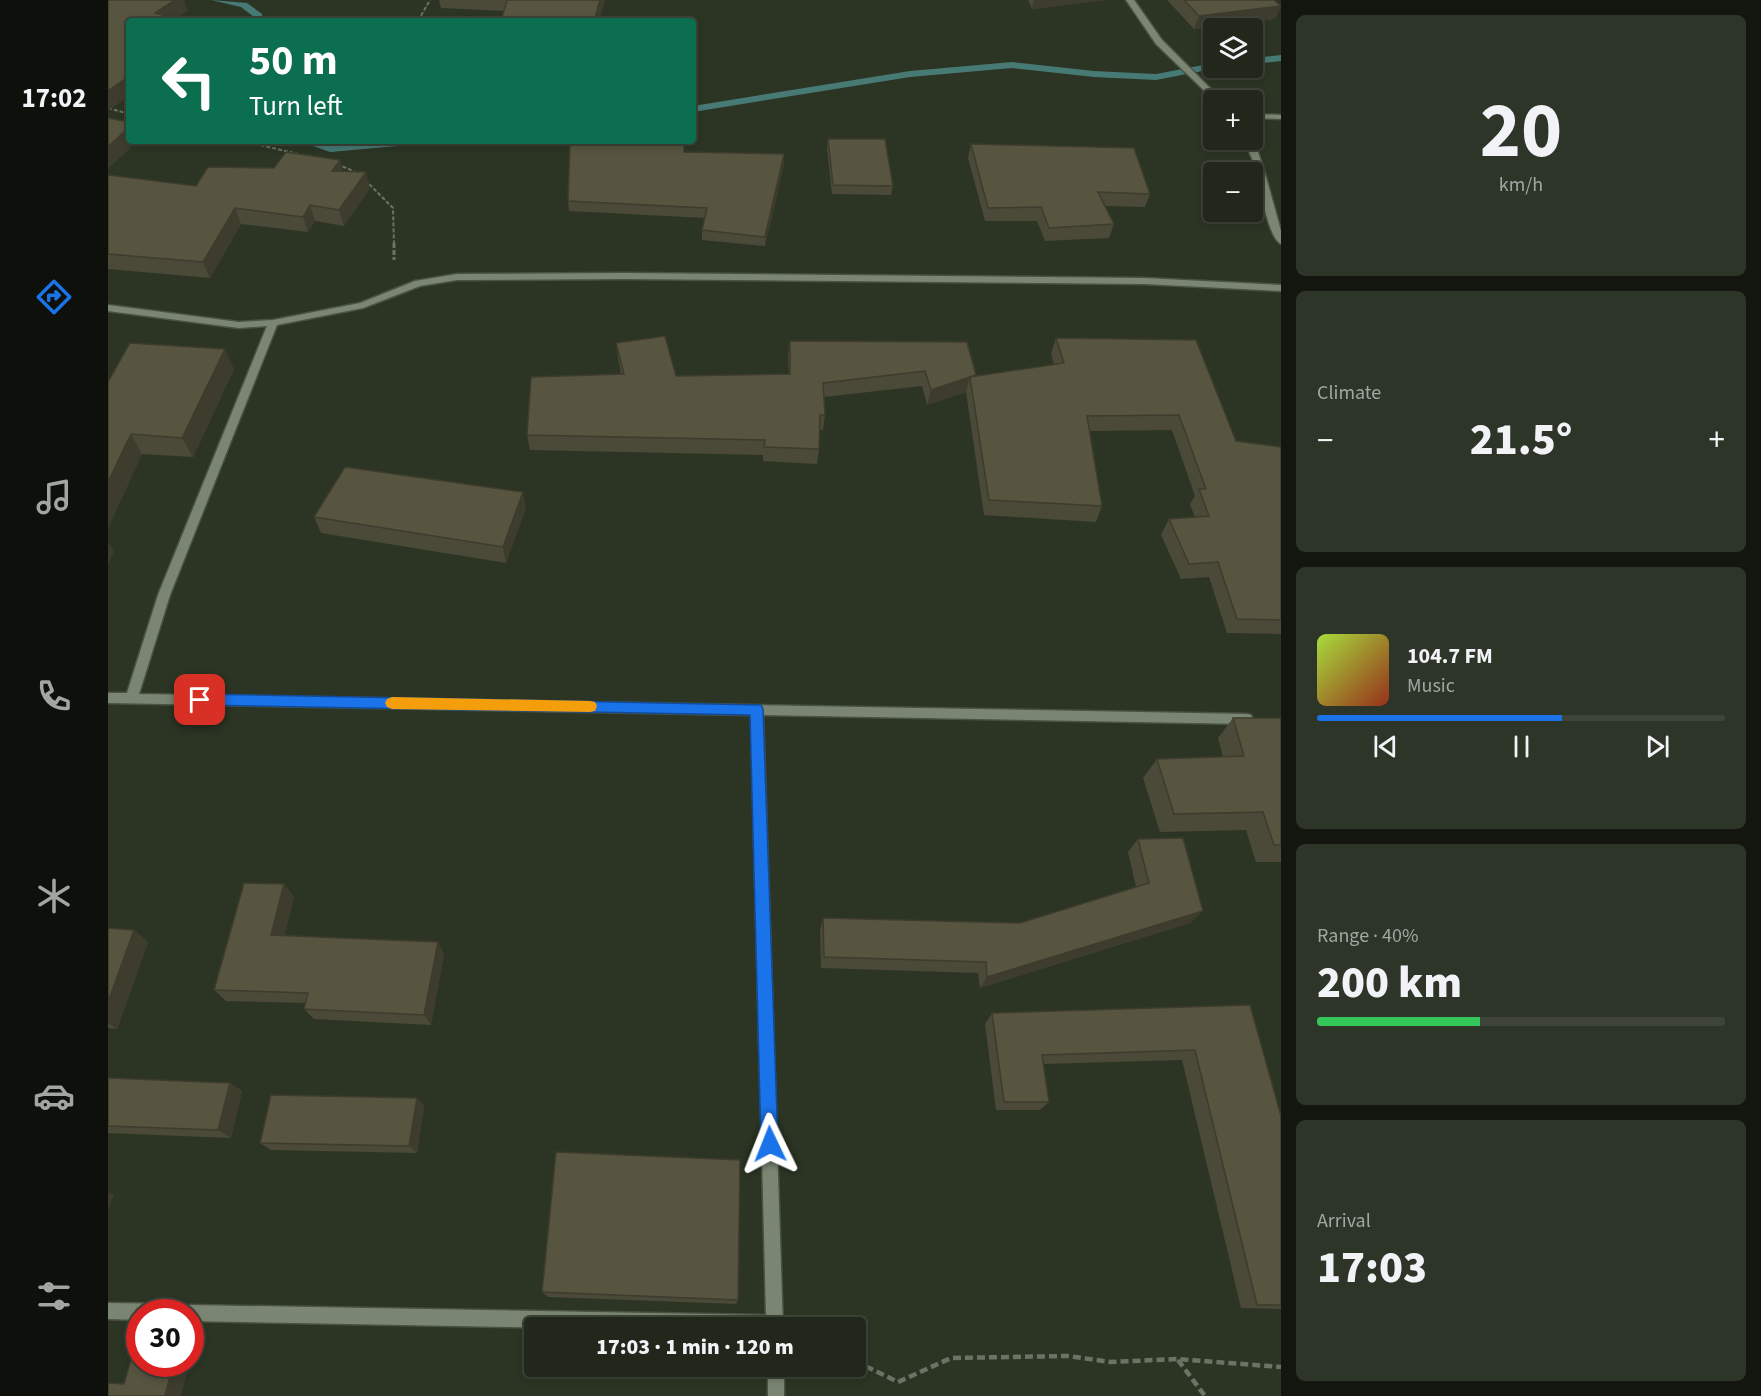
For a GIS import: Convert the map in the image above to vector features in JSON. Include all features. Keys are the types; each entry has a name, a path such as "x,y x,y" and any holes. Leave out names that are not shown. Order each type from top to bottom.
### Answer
{"street":[{"path":"1130,0 1159,42 1209,90"},
{"path":"1263,116 1281,117"},
{"path":"1253,150 1258,159 1273,225 1281,241"},
{"path":"108,308 239,326 273,323 354,307 418,283 457,277 612,276 1144,281 1281,288"},
{"path":"131,699 164,595 273,323"},
{"path":"108,698 1257,719"},
{"path":"756,709 775,1317"},
{"path":"108,1311 126,1311"},
{"path":"204,1313 524,1320"},
{"path":"776,1377 776,1396"}],"path":[{"path":"420,18 430,0"},
{"path":"108,108 126,113"},
{"path":"256,144 298,154"},
{"path":"327,161 358,172 393,208 395,290"},
{"path":"866,1366 898,1382 951,1358 1068,1356 1110,1362 1178,1359 1281,1367"},
{"path":"1178,1359 1205,1396"}],"building":[{"path":"108,0 175,0 155,13 172,18 126,18 126,78 108,91"},
{"path":"507,0 600,0 595,18 502,18"},
{"path":"1184,0 1274,0 1281,6 1199,16"},
{"path":"108,118 126,121 126,130 108,147"},
{"path":"828,139 885,139 893,186 833,185"},
{"path":"570,144 684,144 684,152 784,154 765,237 702,230 707,208 568,201"},
{"path":"971,144 1134,148 1150,194 1098,192 1114,224 1049,228 1041,207 988,208"},
{"path":"286,152 340,160 332,171 366,172 339,210 310,205 303,217 235,208 203,262 108,254 108,175 196,186 208,167 274,168"},
{"path":"665,336 676,376 790,374 790,341 967,342 976,375 931,390 925,371 823,383 825,415 820,415 819,449 764,447 765,440 527,435 531,377 624,374 616,343"},
{"path":"1056,338 1196,340 1236,441 1281,447 1281,620 1237,619 1218,562 1189,564 1169,519 1209,516 1199,489 1206,489 1179,415 1087,416 1102,506 989,500 970,377 1064,363"},
{"path":"130,343 225,349 182,438 131,434 108,482 108,382"},
{"path":"345,467 523,492 503,547 314,517"},
{"path":"1233,718 1281,718 1281,845 1274,845 1263,812 1174,814 1157,759 1244,756"},
{"path":"1183,838 1203,911 987,977 986,962 824,957 823,918 1020,923 1149,883 1138,839"},
{"path":"244,883 284,884 271,935 438,942 424,1015 304,1009 308,993 214,990"},
{"path":"108,928 134,930 108,1002"},
{"path":"1250,1005 1281,1116 1281,1305 1257,1305 1195,1050 1042,1055 1049,1102 1004,1102 992,1013"},
{"path":"108,1078 230,1083 218,1130 108,1126"},
{"path":"271,1095 417,1098 409,1146 260,1143"},
{"path":"556,1152 740,1160 738,1300 542,1292"},
{"path":"126,1377 170,1377 165,1396 108,1396 108,1383 124,1384"}],"waterway":[{"path":"215,0 244,5 259,18"},
{"path":"1263,60 1281,58"},
{"path":"696,109 910,74 1012,65 1094,74 1156,77 1203,68"},
{"path":"314,144 330,149 386,144"}],"slow traffic":[{"path":"392,703 590,706"}],"route":[{"path":"200,700 756,709 770,1144"}]}
